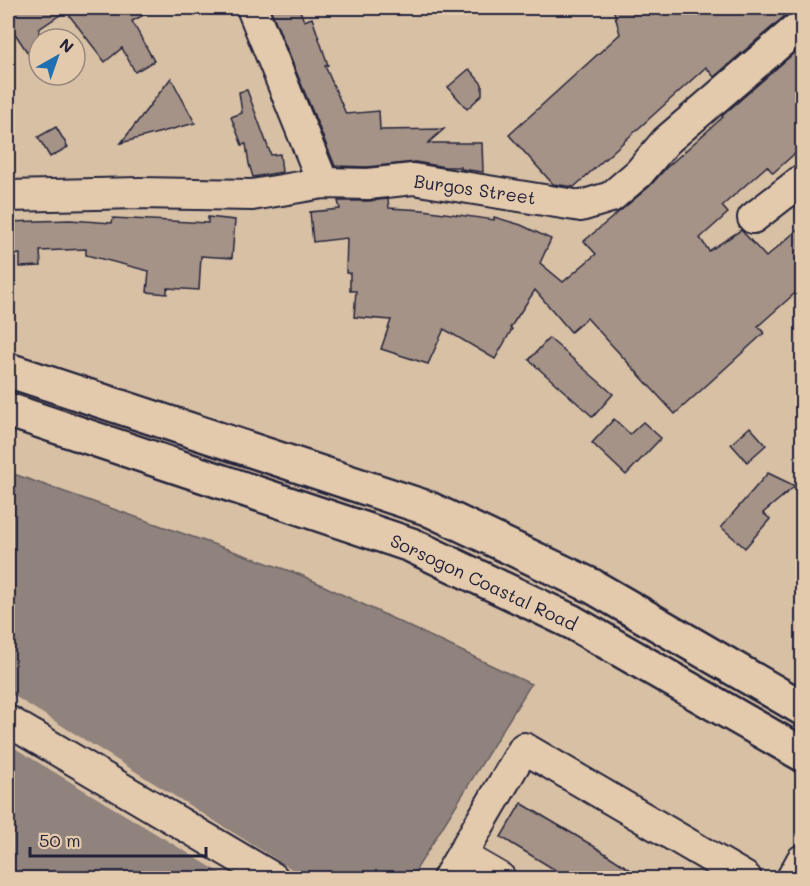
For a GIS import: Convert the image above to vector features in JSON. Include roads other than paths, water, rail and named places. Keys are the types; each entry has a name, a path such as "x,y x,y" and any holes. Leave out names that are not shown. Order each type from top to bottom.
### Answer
{"highway":[{"path":"8,370 427,508 592,586 802,708"},
{"name":"Sorsogon Coastal Road","path":"8,410 411,545 572,622 802,754"}],"street":[{"path":"252,8 323,183"},
{"name":"Burgos Street","path":"8,196 139,193 252,195 323,183 368,184 413,179 581,206 611,197 639,173 666,141 802,24"},
{"path":"753,218 802,180"},
{"path":"8,721 273,879"},
{"path":"500,879 455,867 524,748 746,879"},
{"path":"792,879 802,860"}]}
